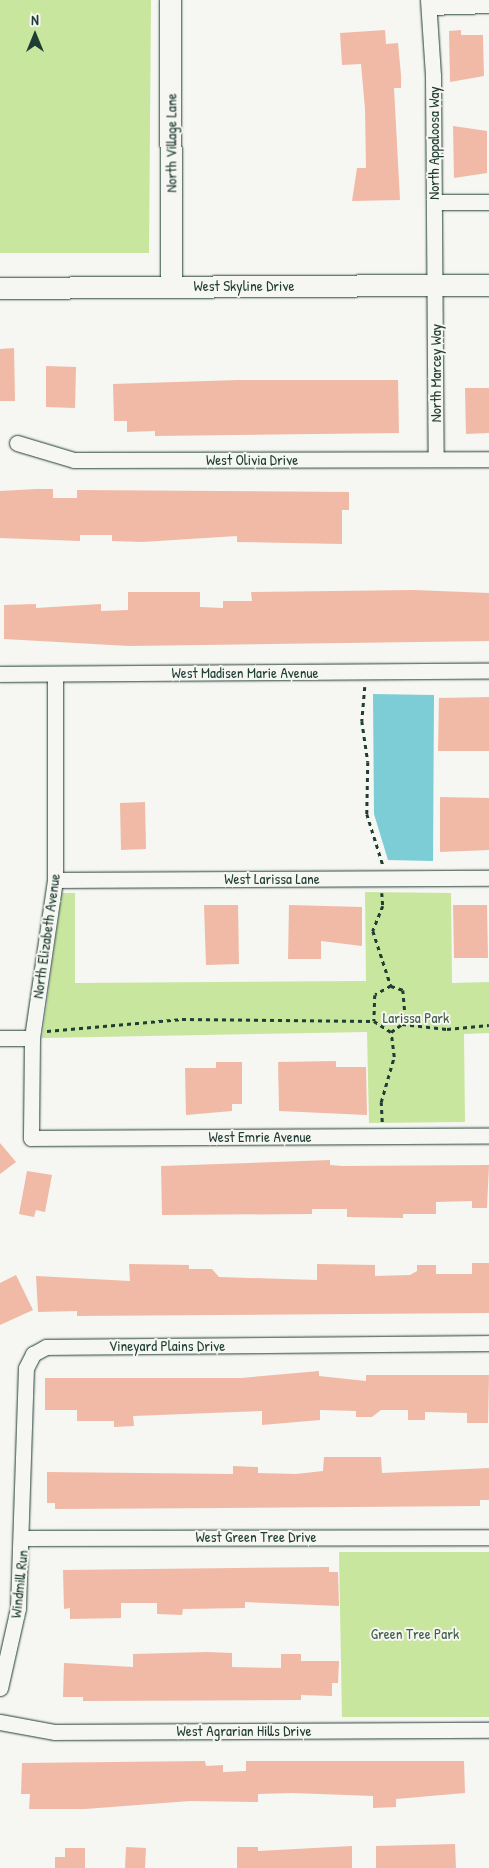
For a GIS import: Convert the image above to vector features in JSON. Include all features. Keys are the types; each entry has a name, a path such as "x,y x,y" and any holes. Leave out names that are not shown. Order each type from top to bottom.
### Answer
{"street":[{"name":"North Village Lane","path":"170,0 171,287"},
{"path":"428,4 489,5"},
{"name":"North Appaloosa Way","path":"428,4 435,286"},
{"path":"434,202 489,202"},
{"name":"North Marcey Way","path":"435,286 436,459"},
{"name":"West Skyline Drive","path":"0,288 489,286"},
{"name":"West Olivia Drive","path":"17,443 74,460 489,459"},
{"name":"West Madisen Marie Avenue","path":"0,674 489,671"},
{"name":"North Elizabeth Avenue","path":"31,1138 38,1034 55,880 55,674"},
{"name":"West Larissa Lane","path":"55,880 489,878"},
{"path":"0,1038 38,1034"},
{"name":"West Emrie Avenue","path":"31,1138 489,1136"},
{"name":"Vineyard Plains Drive","path":"23,1538 26,1368 33,1354 46,1347 489,1343"},
{"name":"West Green Tree Drive","path":"23,1538 489,1537"},
{"name":"Windmill Run","path":"0,1688 23,1538"},
{"name":"West Agrarian Hills Drive","path":"0,1722 55,1732 489,1730"}],"path":[{"path":"365,685 362,721 368,762 367,814 383,855 383,869"},
{"path":"382,892 383,906 373,931 391,986"},
{"path":"374,1022 375,995 391,986 403,990 406,1024"},
{"path":"38,1034 182,1019 374,1022 391,1032"},
{"path":"391,1032 406,1024 447,1030 489,1025"},
{"path":"382,1123 381,1102 394,1057 391,1032"}],"green space":[{"path":"0,0 151,0 149,253 0,253"},
{"name":"Larissa Park","path":"365,892 451,893 452,983 489,982 489,1033 464,1034 465,1122 369,1123 367,1032 42,1038 62,893 75,893 75,983 366,981"},
{"name":"Green Tree Park","path":"339,1552 489,1552 489,1717 342,1717"}],"water":[{"path":"373,694 434,695 433,861 388,860 374,814"}],"building":[{"path":"385,30 386,44 398,43 401,75 401,88 394,88 400,200 352,201 357,168 366,168 365,109 361,64 342,65 340,33"},
{"path":"461,30 461,35 483,35 484,76 450,82 449,31"},
{"path":"453,126 487,131 487,173 454,178"},
{"path":"14,348 15,401 0,401 0,349"},
{"path":"46,366 76,367 75,408 46,407"},
{"path":"238,380 398,380 399,433 155,436 155,431 127,432 127,421 114,421 113,384"},
{"path":"465,388 489,388 489,433 466,434"},
{"path":"53,489 53,498 77,498 77,490 349,492 349,510 342,510 342,544 237,542 237,536 142,542 112,541 112,535 80,535 80,541 0,538 0,491"},
{"path":"414,590 489,593 489,641 129,646 4,639 4,605 36,604 36,608 101,604 101,611 128,610 128,592 200,592 200,607 223,608 223,601 252,601 251,592"},
{"path":"489,697 489,751 438,751 439,698"},
{"path":"440,797 489,798 489,850 440,852"},
{"path":"145,802 146,849 121,850 120,803"},
{"path":"204,905 238,905 239,964 206,965"},
{"path":"289,905 362,907 362,946 321,941 321,959 288,959"},
{"path":"453,905 487,905 488,958 454,958"},
{"path":"336,1061 336,1067 366,1067 367,1115 279,1111 278,1062"},
{"path":"216,1062 242,1062 242,1104 232,1104 232,1111 186,1115 185,1068 216,1068"},
{"path":"0,1143 16,1162 0,1174"},
{"path":"330,1160 330,1165 342,1166 489,1165 487,1208 472,1208 472,1201 436,1202 436,1214 403,1214 403,1218 347,1217 347,1209 312,1209 312,1214 162,1215 161,1166"},
{"path":"27,1171 52,1175 45,1212 36,1210 34,1217 19,1214"},
{"path":"472,1263 489,1263 489,1313 77,1316 77,1311 38,1312 36,1276 130,1281 129,1264 189,1265 189,1269 212,1269 219,1277 317,1280 317,1264 375,1265 375,1276 410,1275 417,1271 417,1265 436,1265 436,1274 472,1274"},
{"path":"16,1275 33,1310 0,1325 0,1283"},
{"path":"319,1371 319,1376 366,1381 366,1375 489,1375 488,1423 467,1423 467,1413 425,1412 425,1420 408,1420 408,1410 381,1410 372,1417 356,1417 356,1411 320,1410 320,1420 262,1425 262,1411 133,1416 134,1426 114,1427 114,1421 77,1421 77,1410 45,1410 45,1378 241,1378"},
{"path":"324,1457 381,1457 382,1473 489,1468 489,1500 480,1500 480,1506 227,1508 55,1509 55,1503 47,1503 47,1472 233,1474 233,1466 258,1467 258,1473 296,1474 323,1471"},
{"path":"329,1567 329,1572 338,1572 339,1606 245,1602 245,1608 183,1609 182,1615 157,1614 157,1603 121,1603 121,1618 70,1619 70,1608 64,1609 63,1570"},
{"path":"232,1653 232,1667 281,1668 281,1654 301,1654 301,1661 339,1661 338,1683 332,1683 332,1696 301,1695 301,1700 83,1701 83,1697 63,1697 64,1663 133,1667 133,1654"},
{"path":"205,1761 206,1766 223,1765 223,1772 246,1771 246,1761 464,1761 465,1793 396,1799 396,1807 373,1808 373,1796 292,1793 258,1794 258,1802 190,1801 85,1809 29,1809 30,1794 21,1794 22,1763"},
{"path":"455,1844 456,1868 376,1868 376,1846"},
{"path":"352,1846 352,1868 237,1868 237,1847 258,1847 258,1851"},
{"path":"126,1847 146,1848 145,1868 125,1868"},
{"path":"65,1848 85,1848 85,1868 55,1868 55,1857 65,1857"}]}
